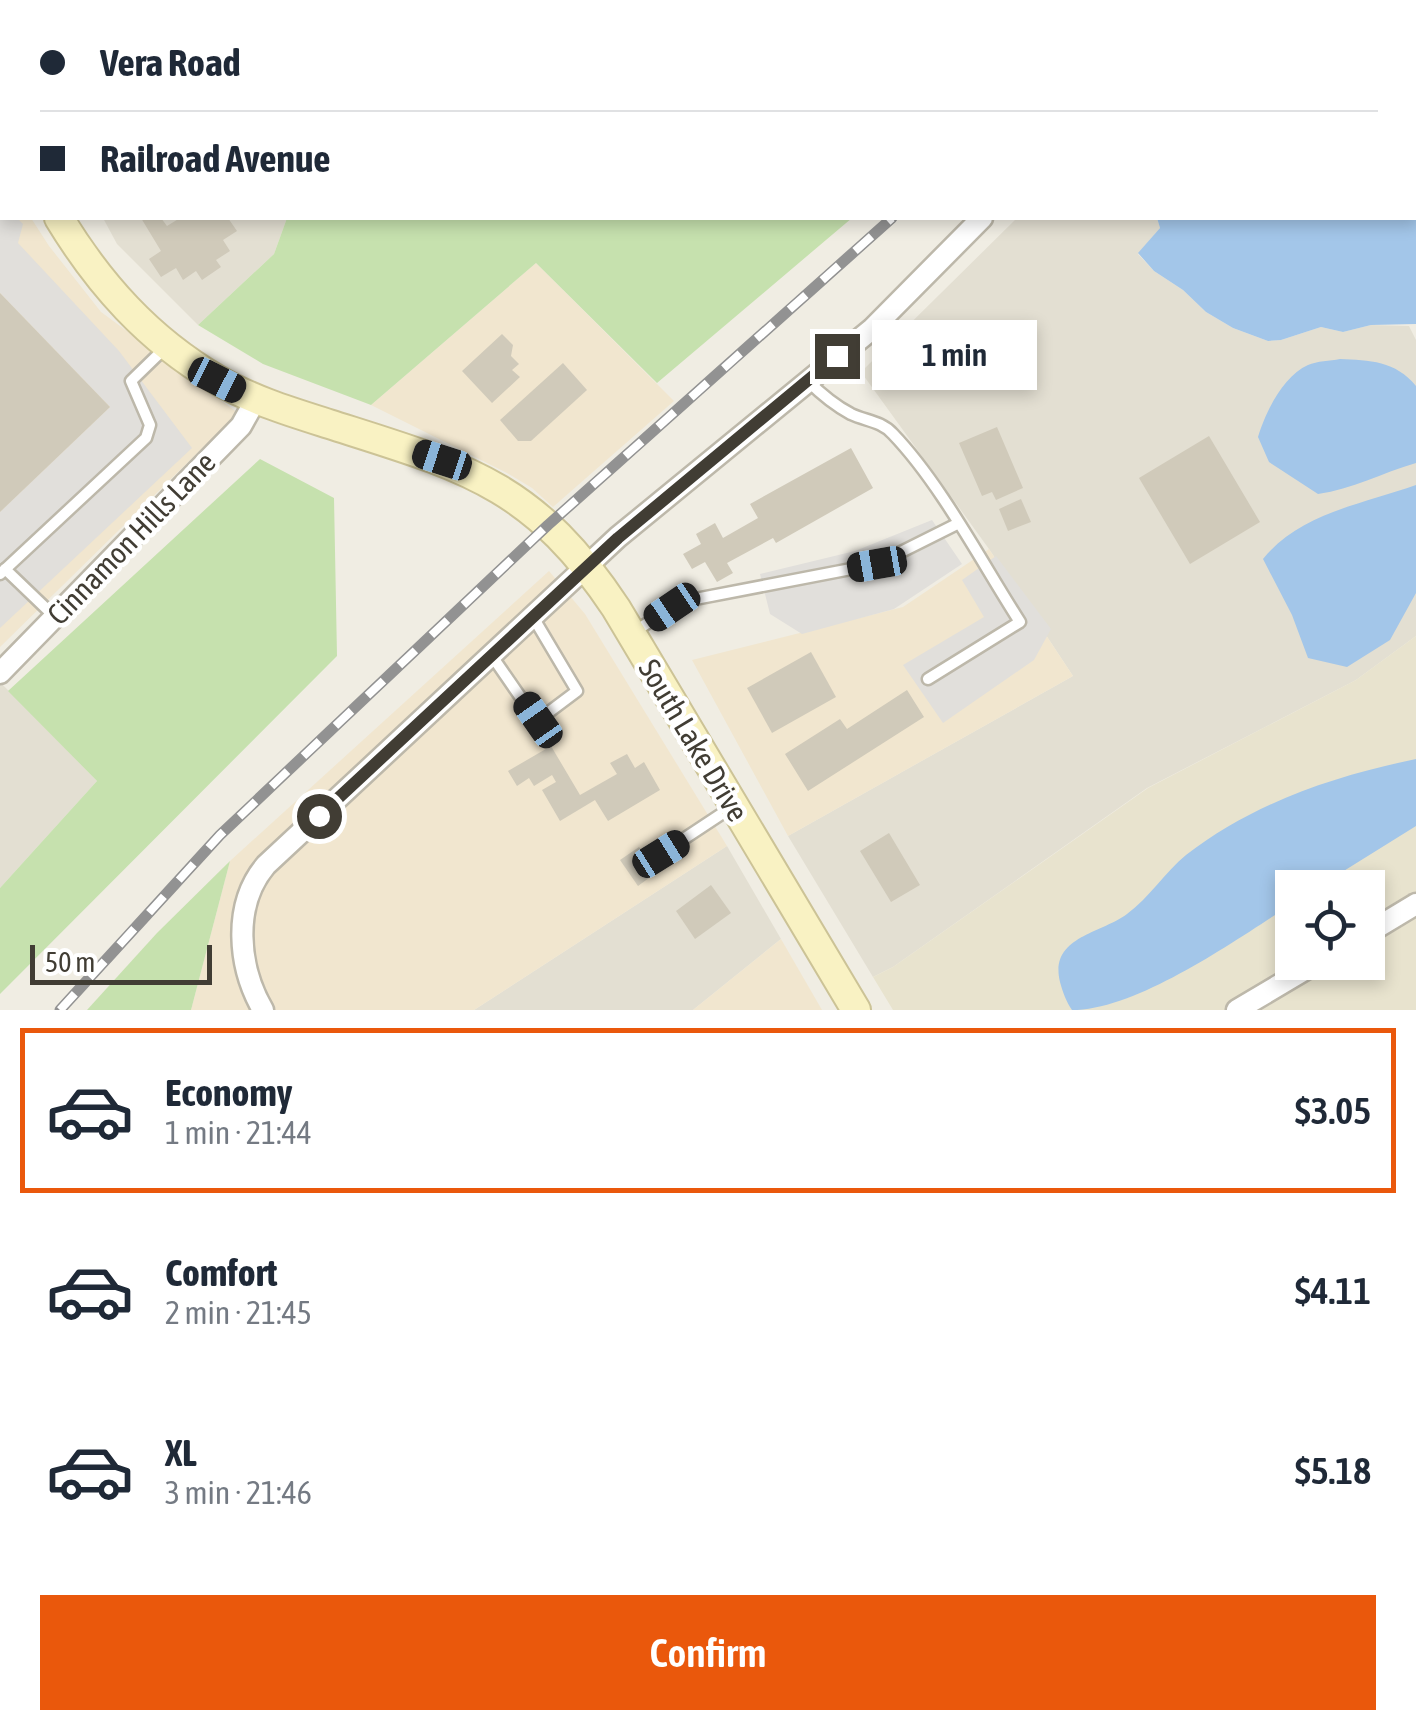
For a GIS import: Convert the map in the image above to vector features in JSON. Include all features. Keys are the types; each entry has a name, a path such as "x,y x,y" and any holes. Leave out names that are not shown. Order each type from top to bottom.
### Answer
{"main road":[{"name":"South Lake Drive","path":"60,220 87,265 127,310 167,346 217,380 256,399 472,472 548,524 588,565 856,1010"}],"street":[{"path":"263,1010 256,997 242,928 252,881 588,565 872,329 980,220"},
{"name":"Cinnamon Hills Lane","path":"0,673 241,426 256,399"},
{"path":"1385,923 1416,904"},
{"path":"1237,1010 1288,980"}],"lane":[{"path":"55,616 3,572 149,433 148,416 131,381 167,346"},
{"path":"808,380 828,401 892,432 1020,622 928,679"},
{"path":"631,634 690,600 877,564 957,524"},
{"path":"492,656 538,720 577,690 533,617"},
{"path":"661,854 733,807"}],"shaded area":[{"path":"0,220 32,220 101,312 238,413 0,647"},
{"path":"0,220 19,220 23,224 18,243 119,351 192,448 0,628 0,512 110,407 0,293"},
{"path":"104,220 286,220 274,254 198,325 117,244"},
{"path":"1015,220 1158,220 1160,228 1138,254 1206,312 1233,328 1268,341 1321,327 1343,332 1371,325 1409,326 1416,340 1416,636 1356,680 1147,788 893,967 873,977 788,836 1073,676 989,549 861,372"},
{"path":"536,263 674,401 553,507 507,473 371,405"},
{"path":"932,520 962,564 894,609 802,634 770,614 760,574 855,551"},
{"path":"989,549 1073,676 788,836 692,660 903,607"},
{"path":"996,556 1051,629 1034,660 943,723 903,665 984,617 962,580"},
{"path":"549,571 585,614 727,846 474,1010 191,1010 230,861"},
{"path":"1416,636 1416,1010 893,1010 873,977 893,967 1148,788 1356,680"},
{"path":"0,682 97,781 0,888"},
{"path":"727,846 781,939 693,1010 474,1010"},
{"path":"781,939 822,1010 693,1010"}],"green space":[{"path":"286,220 850,220 657,383 536,263 371,405 263,364 198,325 274,254"},
{"path":"260,459 334,498 337,656 0,994 0,888 97,781 8,691"},
{"path":"230,861 191,1010 87,1010 157,933"}],"water":[{"path":"1158,220 1416,220 1416,324 1371,325 1343,332 1321,327 1268,341 1233,328 1154,271 1138,253 1160,228"},
{"path":"1340,359 1391,367 1416,386 1416,463 1318,494 1269,462 1258,437 1270,407 1299,370"},
{"path":"1416,485 1416,593 1390,640 1347,667 1308,658 1292,615 1263,559 1278,543 1314,520"},
{"path":"1416,759 1416,826 1345,870 1275,870 1275,915 1156,986 1098,1007 1072,1010 1060,982 1059,967 1069,946 1135,908 1186,855 1239,820 1295,794"}],"building":[{"path":"142,220 162,220 167,226 177,220 229,220 237,231 223,240 230,251 216,260 221,267 202,280 196,271 183,280 176,268 161,277 149,259 161,251"},
{"path":"0,293 110,407 0,512"},
{"path":"502,334 513,345 511,356 519,364 512,370 520,377 492,403 462,371"},
{"path":"563,363 587,390 531,441 518,441 500,420"},
{"path":"997,427 1023,488 996,500 992,492 982,496 959,443"},
{"path":"1209,436 1260,522 1190,564 1139,478"},
{"path":"851,448 873,488 776,543 773,538 727,563 733,573 717,582 705,562 692,569 683,554 701,544 696,534 715,523 723,538 758,518 750,504"},
{"path":"1021,499 1031,522 1008,531 999,509"},
{"path":"811,652 836,697 772,733 747,688"},
{"path":"907,690 924,717 808,791 785,754 840,719 847,729"},
{"path":"551,746 580,795 617,774 610,763 627,754 635,768 644,762 660,790 608,821 595,800 560,821 542,790 556,782 552,775 534,786 529,778 517,786 508,771"},
{"path":"889,833 920,885 891,902 860,851"},
{"path":"639,847 657,872 638,886 620,860"},
{"path":"711,885 731,913 695,939 676,911"}],"railway":[{"path":"60,1010 220,835 548,525 890,220"}],"route":[{"path":"319,816 618,538 837,356"}]}
